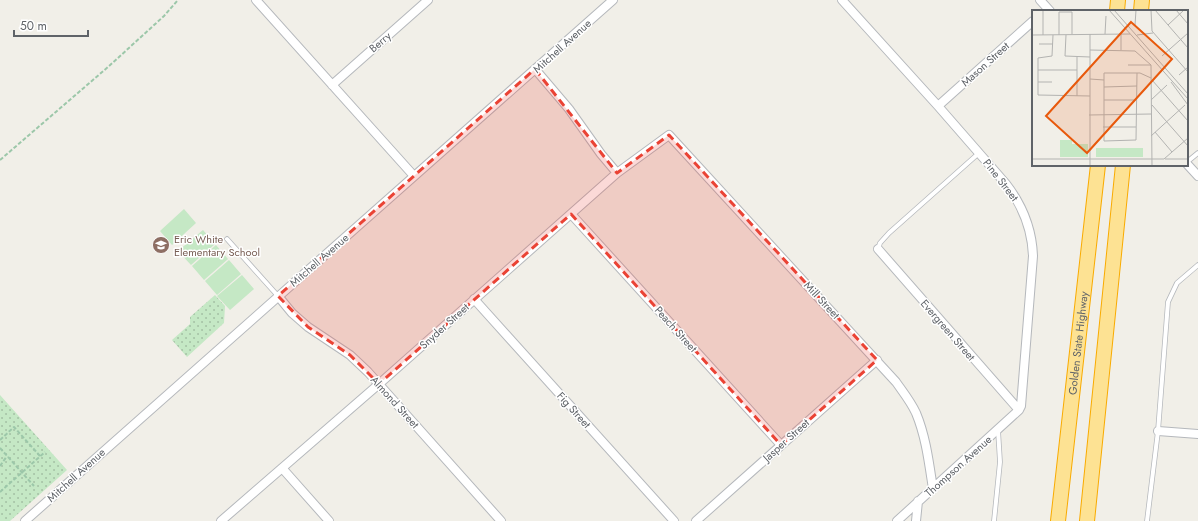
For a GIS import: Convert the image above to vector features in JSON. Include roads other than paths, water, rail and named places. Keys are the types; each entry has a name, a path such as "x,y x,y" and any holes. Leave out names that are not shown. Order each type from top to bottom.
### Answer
{"highway":[{"path":"1141,10 1142,0"},
{"name":"Golden State Highway","path":"1058,521 1098,166"},
{"path":"1088,521 1123,166"},
{"path":"1051,521 1059,502"}],"street":[{"path":"256,0 414,176"},
{"name":"Berry","path":"332,85 428,0"},
{"name":"Mitchell Avenue","path":"25,521 613,0"},
{"name":"Pine Street","path":"842,0 1006,184 1026,217 1033,243 1033,256 1022,401 1019,410"},
{"path":"1040,0 1047,10"},
{"name":"Mason Street","path":"938,106 1032,22"},
{"path":"535,69 569,109 601,154 617,173"},
{"name":"Snyder Street","path":"221,521 379,384 617,173 669,135"},
{"name":"Mill Street","path":"669,135 896,382 916,412 921,426 933,489"},
{"path":"1188,164 1198,176"},
{"name":"Peach Street","path":"571,214 781,445"},
{"name":"Evergreen Street","path":"878,249 1019,410"},
{"name":"Almond Street","path":"278,296 292,313 308,327 350,355 368,372 501,521"},
{"name":"Fig Street","path":"474,299 674,521"},
{"name":"Jasper Street","path":"696,521 876,360"},
{"name":"Thompson Avenue","path":"897,521 1019,410"},
{"path":"1158,431 1198,434"},
{"path":"282,468 329,521"},
{"path":"916,521 918,501"}],"lane":[{"path":"878,249 880,243 889,233 979,153"},
{"path":"1188,162 1198,153"},
{"path":"227,239 278,296"},
{"path":"1147,521 1158,431 1168,302 1177,283 1198,265"},
{"path":"994,521 1000,462 998,430"}],"place":[{"name":"Eric White Elementary School","path":"161,245"}]}
